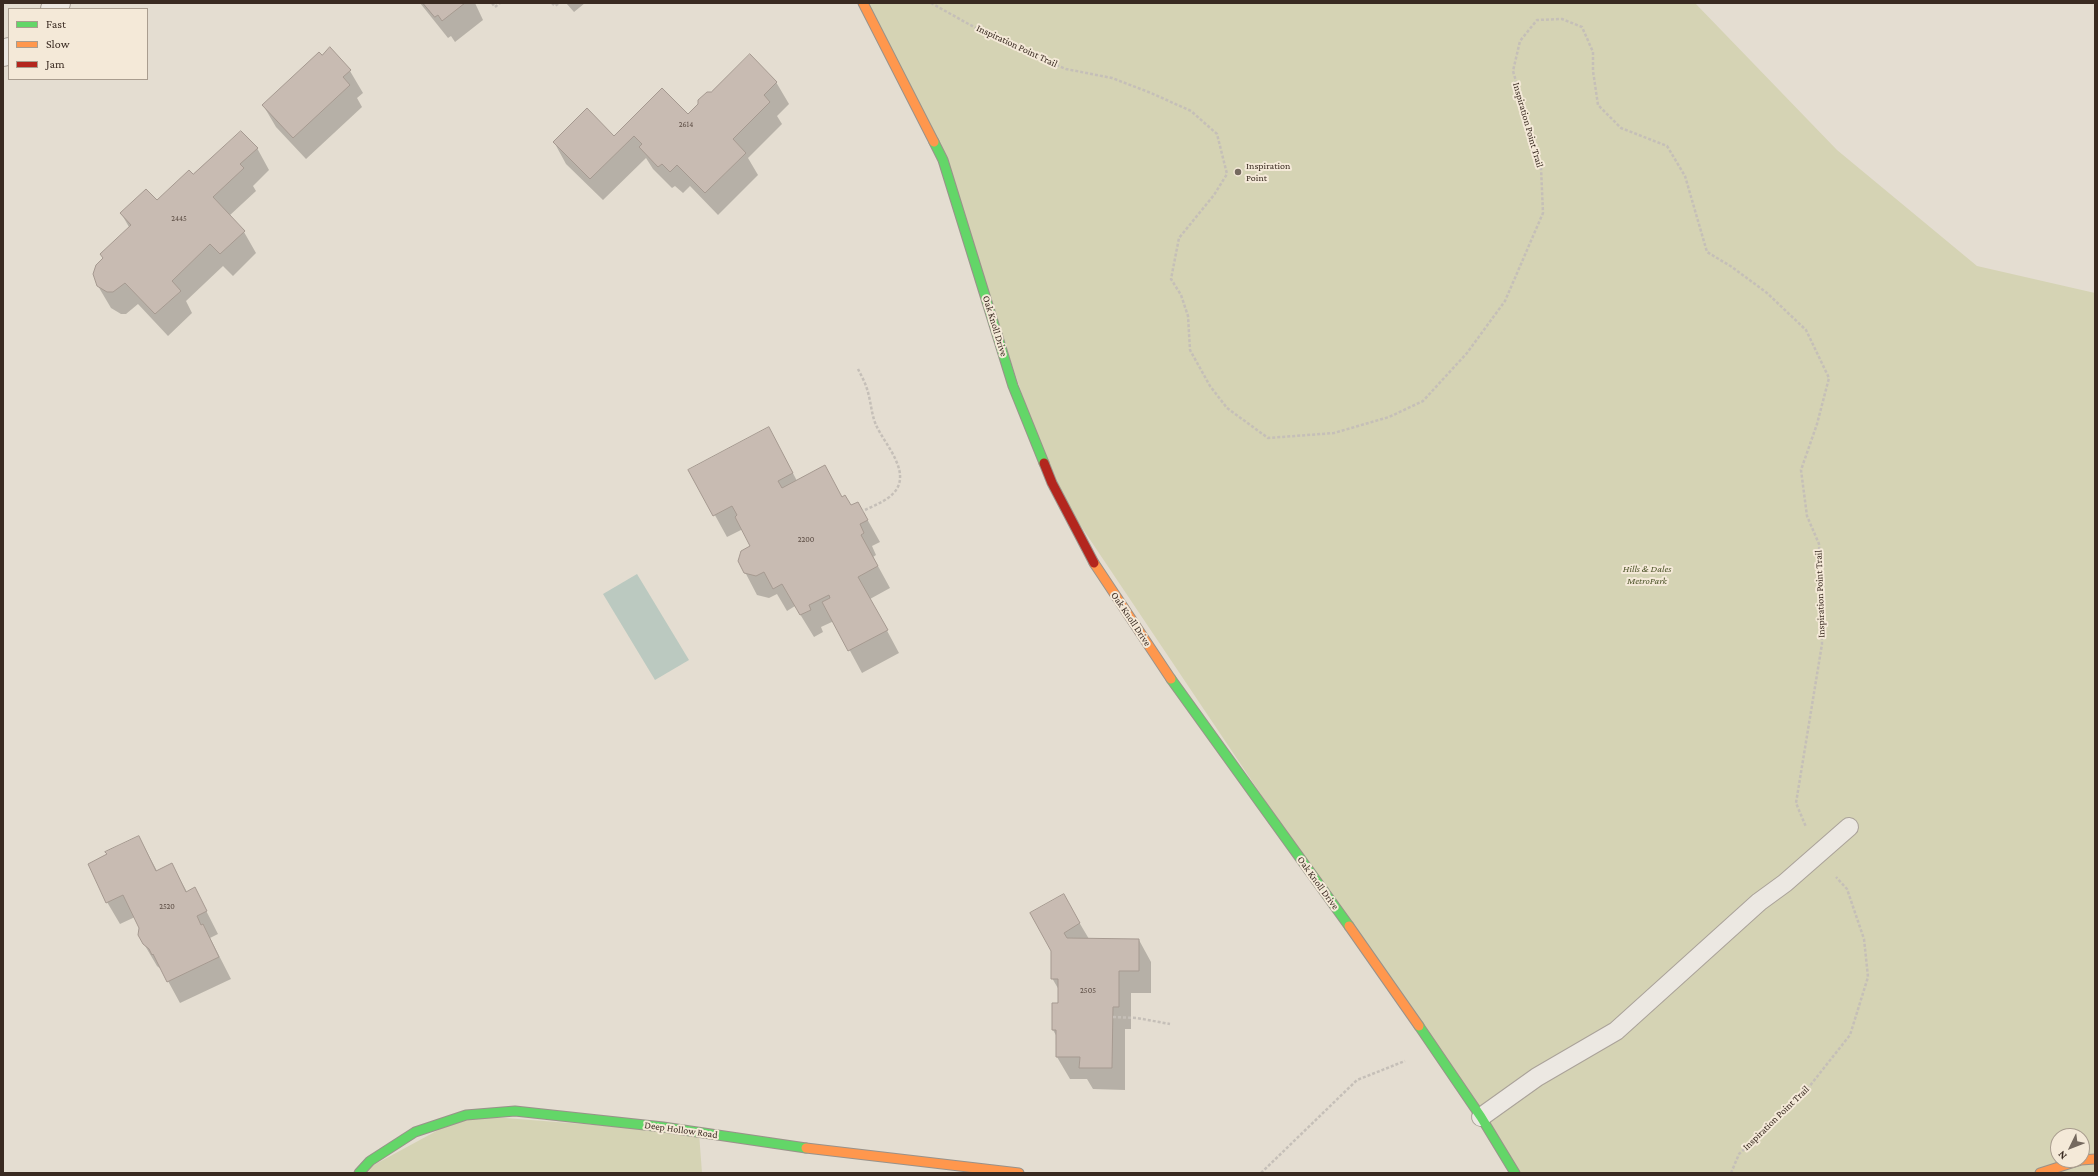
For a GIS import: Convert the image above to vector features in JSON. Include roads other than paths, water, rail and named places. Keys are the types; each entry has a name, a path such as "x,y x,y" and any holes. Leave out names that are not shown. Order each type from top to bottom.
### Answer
{"street":[{"name":"Oak Knoll Drive","path":"863,3 943,160 1013,386 1052,483 1097,568 1190,707 1371,956 1435,1048 1481,1117 1515,1173"},
{"name":"Deep Hollow Road","path":"358,1173 370,1160 415,1132 466,1115 514,1111 663,1127 795,1146 1019,1173"},
{"path":"2040,1173 2081,1160 2095,1158"}],"lane":[{"path":"1481,1117 1537,1077 1616,1031 1759,902 1785,882 1849,827"}],"place":[{"name":"Inspiration Point","path":"1238,172"}],"park label":[{"name":"Hills & Dales MetroPark","path":"1647,574"}]}
